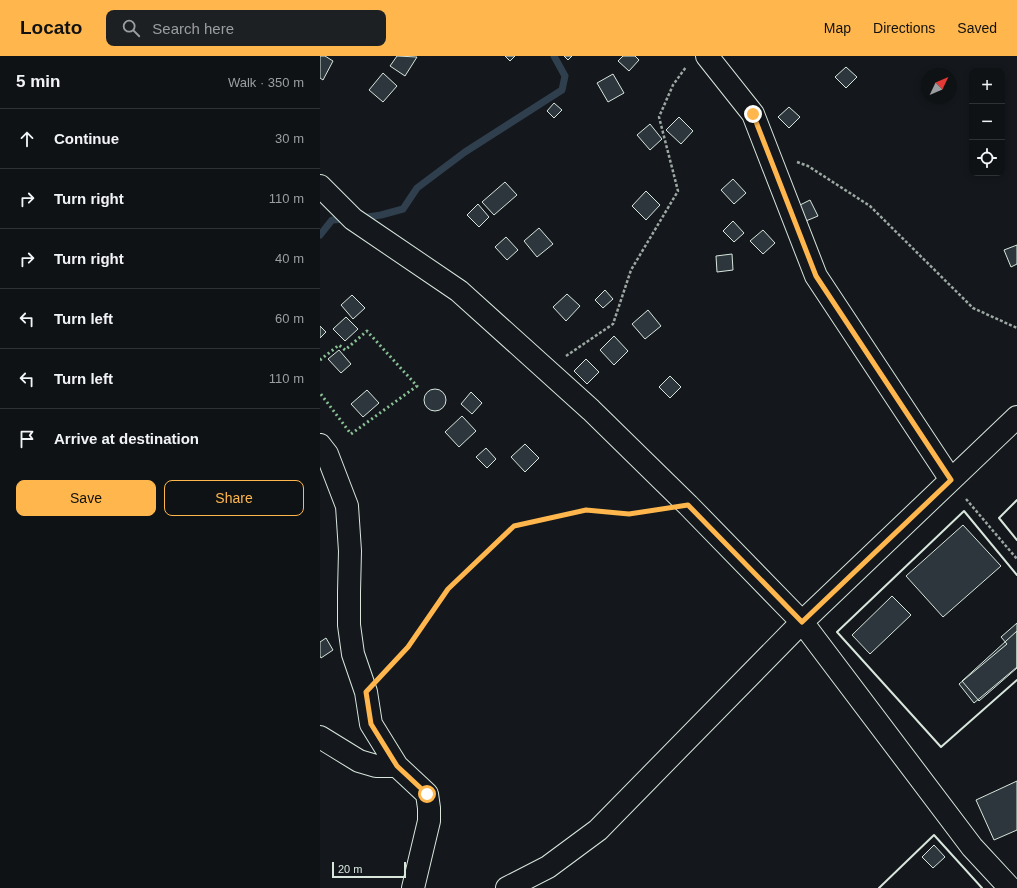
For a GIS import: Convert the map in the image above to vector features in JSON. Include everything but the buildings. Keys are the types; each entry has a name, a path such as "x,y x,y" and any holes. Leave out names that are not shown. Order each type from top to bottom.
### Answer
{"street":[{"path":"699,59 753,114 816,276 951,480"},
{"path":"320,186 353,219 459,291 590,410 688,505 802,622 972,847 1010,888"},
{"path":"507,888 548,867 598,830 802,622 1017,417"},
{"path":"320,445 327,454 347,506 350,551 349,625 353,654 366,692 371,724 397,766 427,794 430,808 429,821 413,888"},
{"path":"320,737 359,761 376,766 397,766"}],"path":[{"path":"546,369 613,324 631,270 678,191 659,117 673,85 699,59"},
{"path":"767,151 808,166 870,206 973,308 1017,328"},
{"path":"951,480 1017,559"},
{"path":"366,692 408,647 448,589 514,526 586,510 629,514 688,505"}],"waterway":[{"path":"361,218 381,215 403,209 417,188 465,152 562,90 565,76 554,56"},
{"path":"320,235 332,220 347,219"}],"hedge":[{"path":"320,360 339,345 345,350 367,331 417,386 351,434 320,393"}],"wall":[{"path":"1017,500 999,518 1017,540"},
{"path":"1017,575 964,511 837,632 941,747 1017,680"},
{"path":"879,888 934,835 982,888"}],"route":[{"path":"427,794 397,766 371,724 366,692 408,647 448,589 514,526 586,510 629,514 688,505 802,622 951,480 816,276 753,114"}]}
